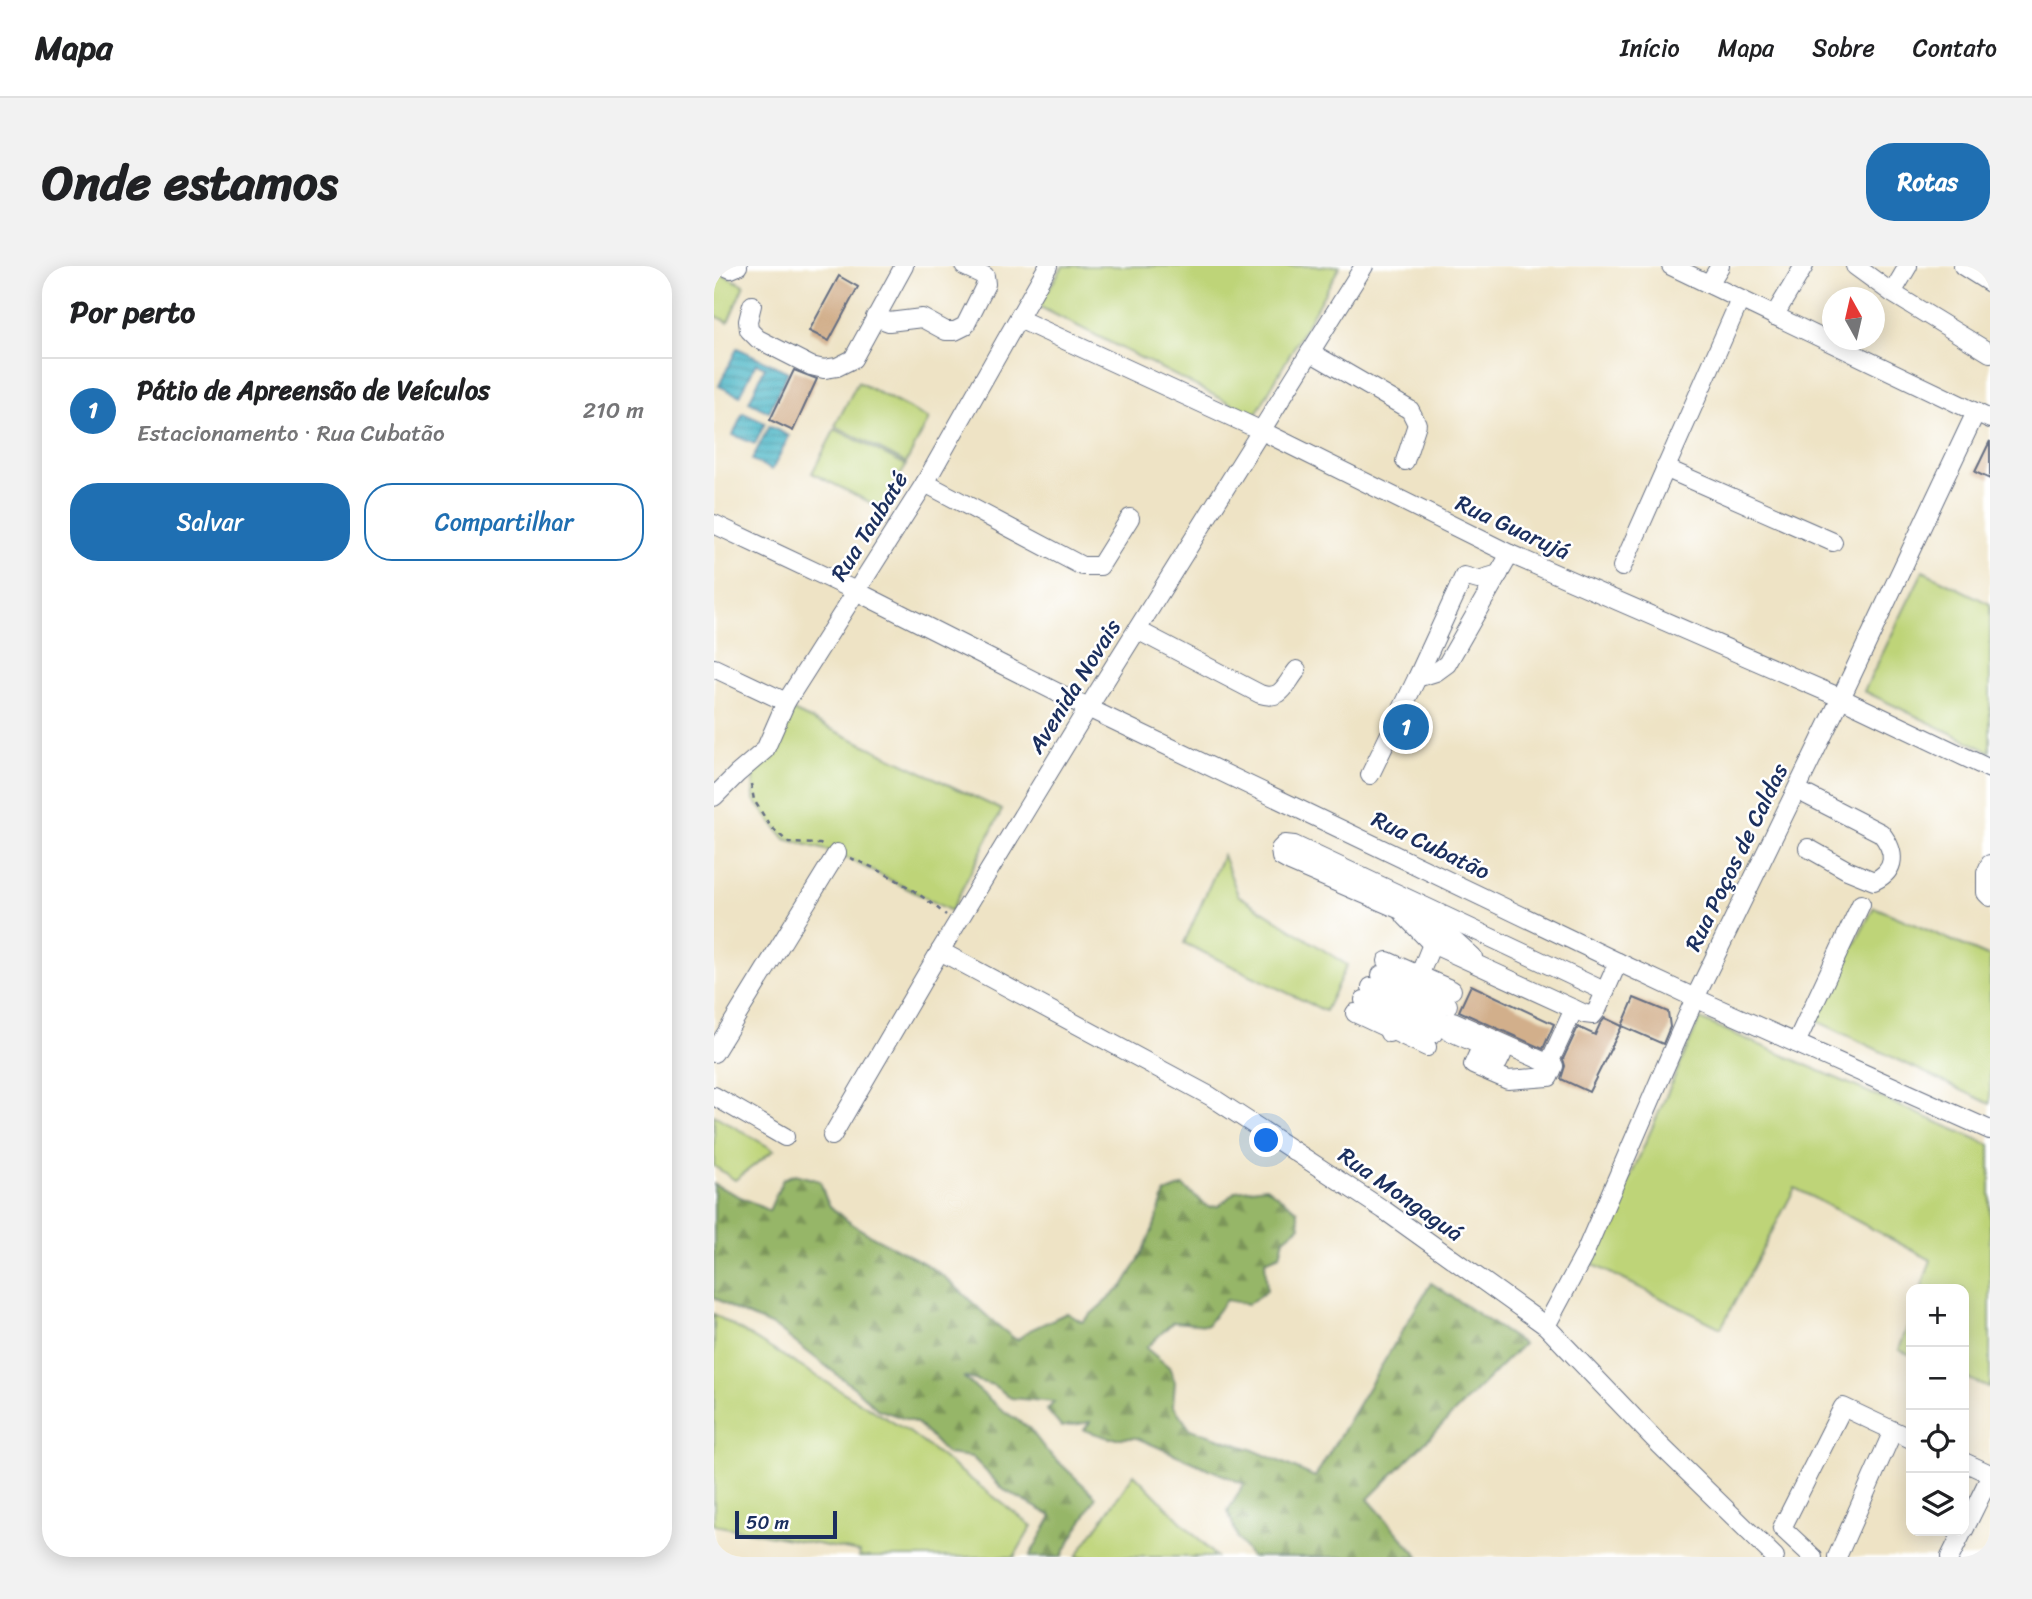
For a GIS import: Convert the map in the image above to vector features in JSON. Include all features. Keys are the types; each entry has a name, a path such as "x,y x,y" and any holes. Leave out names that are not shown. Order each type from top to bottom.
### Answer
{"street":[{"path":"724,266 731,269 738,266"},
{"path":"752,305 749,330 758,340 811,366 824,369 837,367 853,359 904,266"},
{"path":"875,317 889,322 922,318 946,331 955,331 965,326 986,284 985,276 964,266"},
{"name":"Rua Taubaté","path":"714,797 765,750 786,702 925,483 1048,266"},
{"name":"Avenida Novais","path":"832,1136 940,951 1088,708 1364,266"},
{"path":"1671,266 1983,415"},
{"path":"1709,284 1720,266"},
{"path":"1774,316 1804,266"},
{"path":"1855,266 1892,293 1990,353"},
{"path":"1892,293 1908,266"},
{"path":"1963,266 1989,281"},
{"path":"1622,568 1740,300"},
{"name":"Rua Guarujá","path":"1019,319 1262,431 1510,554 1841,698 1990,769"},
{"path":"1310,352 1410,410 1417,424 1405,461"},
{"name":"Rua Poços de Caldas","path":"1546,1326 1583,1257 1695,998 1983,415"},
{"path":"1665,468 1833,542"},
{"path":"925,483 1082,566 1100,566 1130,518"},
{"name":"Rua Cubatão","path":"714,524 1088,708 1618,962 1990,1130"},
{"path":"1416,678 1436,672 1447,664 1510,554"},
{"path":"1370,775 1464,576 1478,580 1499,574"},
{"path":"1137,630 1271,698 1278,695 1297,670"},
{"path":"714,668 786,702"},
{"path":"1797,790 1881,833 1889,844 1892,864 1886,875 1874,881 1847,870 1808,848"},
{"path":"1604,992 1294,845 1285,844 1280,849 1281,857 1290,862 1401,911 1484,968 1585,1014 1593,1015 1597,1010 1618,962"},
{"path":"714,1053 837,853"},
{"path":"1990,864 1986,873 1986,893 1990,897"},
{"path":"1796,1043 1861,904"},
{"path":"1402,1008 1436,935"},
{"name":"Rua Mongaguá","path":"940,951 1210,1096 1384,1210 1546,1326 1660,1445 1775,1557"},
{"path":"1372,987 1402,1008 1440,1019"},
{"path":"1372,987 1402,1008 1440,1019"},
{"path":"1372,987 1402,1008 1440,1019"},
{"path":"1549,1063 1574,1009"},
{"path":"1453,1021 1549,1063 1554,1066 1549,1077 1508,1080 1473,1065 1478,1054 1498,1063 1502,1055 1449,1031 1453,1021"},
{"path":"714,1096 785,1137"},
{"path":"1813,1557 1782,1528 1843,1407 1906,1437"},
{"path":"1837,1557 1894,1431"},
{"path":"1969,1465 1990,1476 1969,1520"},
{"path":"1950,1557 1961,1536"}],"path":[{"path":"747,766 754,800 769,826 789,843 820,844 873,866 919,894 957,924"}],"green space":[{"path":"1063,266 1340,266 1255,416 1038,306"},
{"path":"714,271 744,285 728,322 714,315"},
{"path":"858,382 929,419 906,463 835,426"},
{"path":"835,429 906,465 883,509 812,473"},
{"path":"1923,571 1990,604 1990,752 1864,691"},
{"path":"791,710 1002,810 951,911 837,853 785,839 754,800 753,769"},
{"path":"1223,855 1238,895 1347,965 1325,1011 1184,943"},
{"path":"1874,907 1990,957 1990,1104 1815,1020"},
{"path":"1700,1019 1990,1145 1990,1388 1969,1379 1969,1284 1923,1284 1931,1260 1795,1188 1721,1328 1592,1264"},
{"path":"714,1115 774,1150 735,1180 714,1166"},
{"path":"795,1174 820,1181 828,1204 843,1217 934,1270 1017,1340 1030,1330 1067,1313 1082,1322 1123,1286 1153,1229 1165,1193 1183,1186 1208,1207 1219,1206 1236,1191 1266,1187 1297,1210 1300,1226 1284,1239 1280,1255 1265,1261 1267,1291 1248,1304 1226,1300 1207,1325 1173,1322 1146,1348 1169,1367 1175,1382 1173,1405 1190,1429 1251,1449 1315,1477 1431,1283 1523,1344 1368,1499 1419,1557 1251,1557 1238,1539 1228,1511 1244,1484 1137,1438 1109,1438 1084,1430 1090,1422 1061,1427 1047,1410 1054,1402 1011,1398 993,1385 963,1377 1029,1428 1046,1450 1096,1497 1061,1557 1029,1557 1052,1516 1004,1490 972,1457 947,1454 917,1423 877,1409 856,1389 775,1327 735,1310 714,1297 714,1184 769,1211 783,1179"},
{"path":"714,1314 909,1432 1032,1526 1014,1557 859,1557 860,1552 714,1525"},
{"path":"1906,1330 1906,1353 1899,1350"},
{"path":"1134,1474 1216,1557 1076,1557"}],"water":[{"path":"737,348 788,372 769,412 749,402 765,367 756,363 740,396 719,386"},
{"path":"743,413 765,423 755,444 733,435"},
{"path":"769,426 789,436 772,470 752,460"}],"building":[{"path":"839,276 858,287 829,341 809,331"},
{"path":"794,370 817,379 793,431 770,420"},
{"path":"1990,441 1990,479 1975,472"},
{"path":"1471,985 1554,1024 1543,1049 1459,1011"},
{"path":"1634,998 1668,1012 1670,1027 1663,1044 1622,1026"},
{"path":"1605,1018 1622,1026 1589,1092 1561,1079 1565,1066 1563,1059 1578,1027 1595,1035"}],"place":[{"name":"Pátio de Apreensão de Veículos","path":"1406,727"}]}
